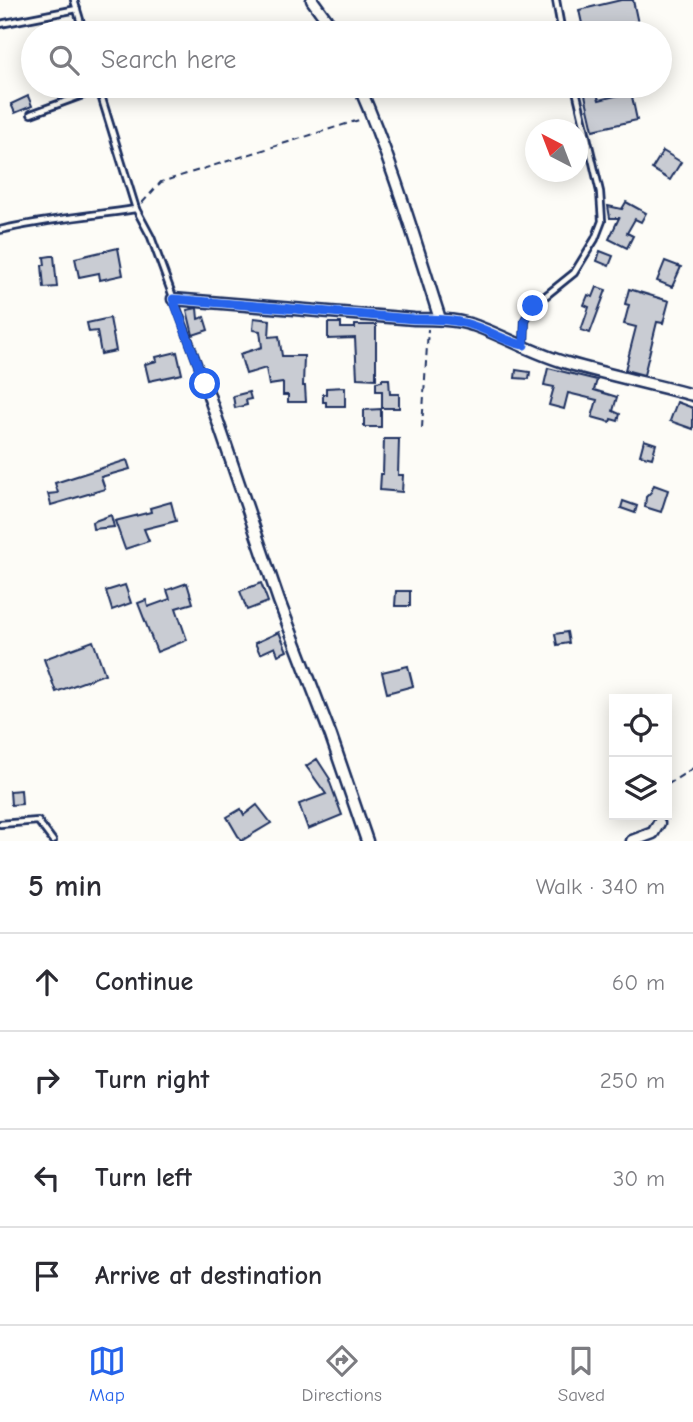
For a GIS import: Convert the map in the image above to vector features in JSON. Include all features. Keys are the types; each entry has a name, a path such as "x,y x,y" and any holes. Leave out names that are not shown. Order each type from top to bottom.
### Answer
{"street":[{"path":"312,0 327,21"},
{"path":"365,98 373,116 440,319"},
{"path":"173,299 440,319 470,324 512,343 524,345 568,363 693,395"},
{"path":"205,384 279,601 331,736 366,841"},
{"path":"632,841 653,833 659,823"}],"lane":[{"path":"74,0 80,21"},
{"path":"556,0 560,21"},
{"path":"0,24 77,9"},
{"path":"31,114 71,98"},
{"path":"101,98 136,209 152,237 205,384"},
{"path":"524,345 525,320 533,306 574,273 595,239 602,221 600,192 578,98"},
{"path":"0,230 26,223 136,209"},
{"path":"0,824 38,821 53,841"}],"path":[{"path":"136,209 161,182 373,116"},
{"path":"422,428 427,329 440,319"},
{"path":"672,782 693,768"}],"building":[{"path":"621,0 633,0 637,21 581,21 579,10"},
{"path":"29,98 32,106 15,113 11,104"},
{"path":"586,98 632,98 637,120 593,130"},
{"path":"663,151 681,162 670,180 652,169"},
{"path":"626,202 646,213 641,222 635,219 627,233 633,236 627,248 609,239 619,218 610,218 608,206 622,209"},
{"path":"118,248 123,275 100,280 99,273 79,277 75,258"},
{"path":"600,251 613,256 609,266 597,261"},
{"path":"54,256 57,287 44,288 44,257"},
{"path":"665,261 681,267 672,287 657,281"},
{"path":"597,287 606,290 590,333 581,330 589,307 584,305 588,295 593,297"},
{"path":"629,289 669,301 663,323 657,322 644,375 625,370 636,327 624,324 629,305 625,304"},
{"path":"197,308 198,319 204,317 208,330 193,335 187,310"},
{"path":"110,318 116,351 101,354 97,331 89,332 87,323"},
{"path":"254,318 270,320 269,337 279,336 282,356 304,356 303,386 306,402 288,402 288,395 283,395 283,383 269,385 266,368 246,374 240,354 262,347 260,331 253,330"},
{"path":"328,323 341,323 341,328 376,325 376,379 357,378 355,338 328,339"},
{"path":"177,352 182,374 149,381 145,364 157,361 156,357"},
{"path":"548,368 597,380 594,390 617,397 613,411 620,414 618,421 611,419 610,422 592,417 597,400 568,393 564,409 549,405 554,387 544,385"},
{"path":"516,370 530,372 529,379 515,378"},
{"path":"389,379 390,394 399,394 399,408 382,408 382,391 376,391 376,382"},
{"path":"345,387 345,406 326,406 323,394 326,394 326,388"},
{"path":"249,392 251,399 246,400 247,405 235,408 233,396"},
{"path":"677,402 693,408 693,429 670,421"},
{"path":"381,409 381,427 364,427 364,410"},
{"path":"384,439 399,439 398,475 403,475 402,492 380,490"},
{"path":"644,440 656,444 652,458 640,455"},
{"path":"127,460 130,469 101,477 105,489 51,505 48,494 58,493 55,483"},
{"path":"654,485 668,490 661,512 645,507 646,497"},
{"path":"623,501 637,506 635,513 621,508"},
{"path":"171,502 176,521 144,529 149,541 125,549 115,521 151,512 150,508"},
{"path":"111,515 114,527 93,529 92,522"},
{"path":"187,583 193,603 176,608 187,640 157,652 138,603 146,600 148,607 170,599 167,590"},
{"path":"261,583 268,602 247,610 240,591"},
{"path":"125,585 131,603 112,610 106,591"},
{"path":"396,591 410,591 410,606 395,606"},
{"path":"279,632 287,651 278,655 275,647 260,654 255,643"},
{"path":"567,632 569,643 557,645 555,634"},
{"path":"93,641 105,674 56,692 44,659"},
{"path":"408,666 413,686 387,693 382,672"},
{"path":"317,759 330,779 342,815 308,829 299,804 326,794 306,766"},
{"path":"21,790 22,804 11,805 10,791"},
{"path":"257,805 271,823 241,841 227,817 241,809 244,815"}],"route":[{"path":"205,384 173,299 440,319 470,324 512,343 524,345 525,320 533,306"}]}
